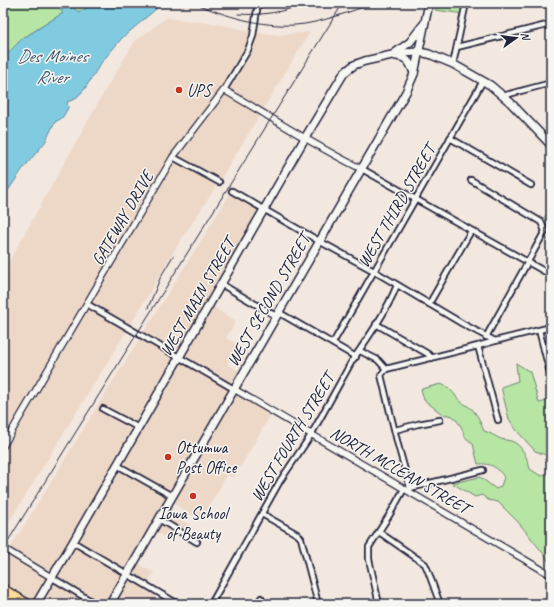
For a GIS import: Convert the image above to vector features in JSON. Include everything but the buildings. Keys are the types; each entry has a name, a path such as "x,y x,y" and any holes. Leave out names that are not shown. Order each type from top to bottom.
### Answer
{"highway":[{"path":"3,589 28,604"},
{"path":"3,598 13,604"}],"main road":[{"name":"WEST SECOND STREET","path":"110,604 398,106 414,74 429,3"},
{"path":"392,55 410,42 424,24"},
{"path":"419,52 454,64 483,81 510,102 551,144"},
{"name":"WEST MAIN STREET","path":"36,604 344,73 365,61 401,53 419,52"},
{"path":"392,55 405,58 411,65 414,74"}],"street":[{"name":"GATEWAY DRIVE","path":"3,446 173,157 224,90 248,50 253,36 258,3"},
{"path":"454,64 466,3"},
{"path":"457,47 551,24"},
{"name":"WEST THIRD STREET","path":"333,343 483,81"},
{"path":"502,96 551,83"},
{"path":"224,90 270,118 551,275"},
{"path":"450,138 531,185"},
{"path":"173,157 219,182"},
{"path":"471,180 541,222 545,231 486,337"},
{"path":"232,191 495,341"},
{"path":"429,304 471,231"},
{"path":"221,284 333,343 356,357"},
{"name":"WEST FOURTH STREET","path":"211,604 280,481 311,435 394,293 397,285"},
{"path":"87,304 234,389"},
{"path":"376,324 428,354 432,358"},
{"path":"407,489 395,430 381,375 386,369 551,327"},
{"path":"539,330 551,377"},
{"path":"478,346 498,420"},
{"path":"360,351 378,360 386,369"},
{"name":"NORTH MCLEAN STREET","path":"234,389 311,435 407,489 551,575"},
{"path":"103,409 139,428"},
{"path":"395,430 440,420"},
{"path":"117,465 172,496"},
{"path":"379,604 368,553 369,547 407,489 483,470"},
{"path":"262,514 297,534 301,538 318,604"},
{"path":"159,519 197,542"},
{"path":"378,532 425,564 440,604"},
{"path":"73,542 178,604"},
{"path":"3,548 96,604"},
{"path":"3,594 19,604"},
{"path":"257,604 261,598"}],"shaded area":[{"path":"166,18 217,24 277,35 310,32 219,182 172,254 131,324 3,532 3,272 111,80 135,41"},
{"path":"232,191 264,209 210,305 236,321 226,338 248,350 240,364 230,358 227,364 243,373 234,389 272,412 234,478 227,475 201,520 170,501 165,510 190,525 185,533 175,527 168,539 153,530 135,562 154,573 146,585 158,592 151,604 144,602 142,604 19,604 3,595 3,560"}],"green space":[{"path":"3,3 90,3 88,7 81,11 61,10 63,13 22,39 3,58"},
{"path":"439,3 466,3 464,14 435,10"},
{"path":"551,208 551,242 542,236 545,231 541,222"},
{"path":"516,363 530,372 539,403 551,400 551,458 535,451 517,431 509,419 501,387 518,381"},
{"path":"441,384 449,388 460,401 472,409 478,417 484,431 501,439 511,441 519,446 526,456 530,469 541,476 551,473 551,565 518,522 498,502 488,500 482,495 475,497 452,483 480,477 496,489 501,486 504,477 493,466 478,464 473,444 465,437 461,426 453,416 442,414 424,400 421,389"}],"water":[{"name":"Des Moines River","path":"90,3 163,3 122,38 101,63 84,90 75,99 67,102 68,108 62,118 55,122 45,142 22,170 3,198 3,58 22,39 63,13 60,10 73,7 78,12 87,8"}],"railway":[{"path":"194,3 243,20 282,25 304,24 335,17 374,3"},
{"path":"238,14 273,13 306,3"},
{"path":"3,549 343,3"},
{"path":"148,308 161,276 173,256"}],"place":[{"name":"UPS","path":"179,90"},
{"name":"Ottumwa Post Office","path":"168,457"},
{"name":"Iowa School of Beauty","path":"193,496"}]}
